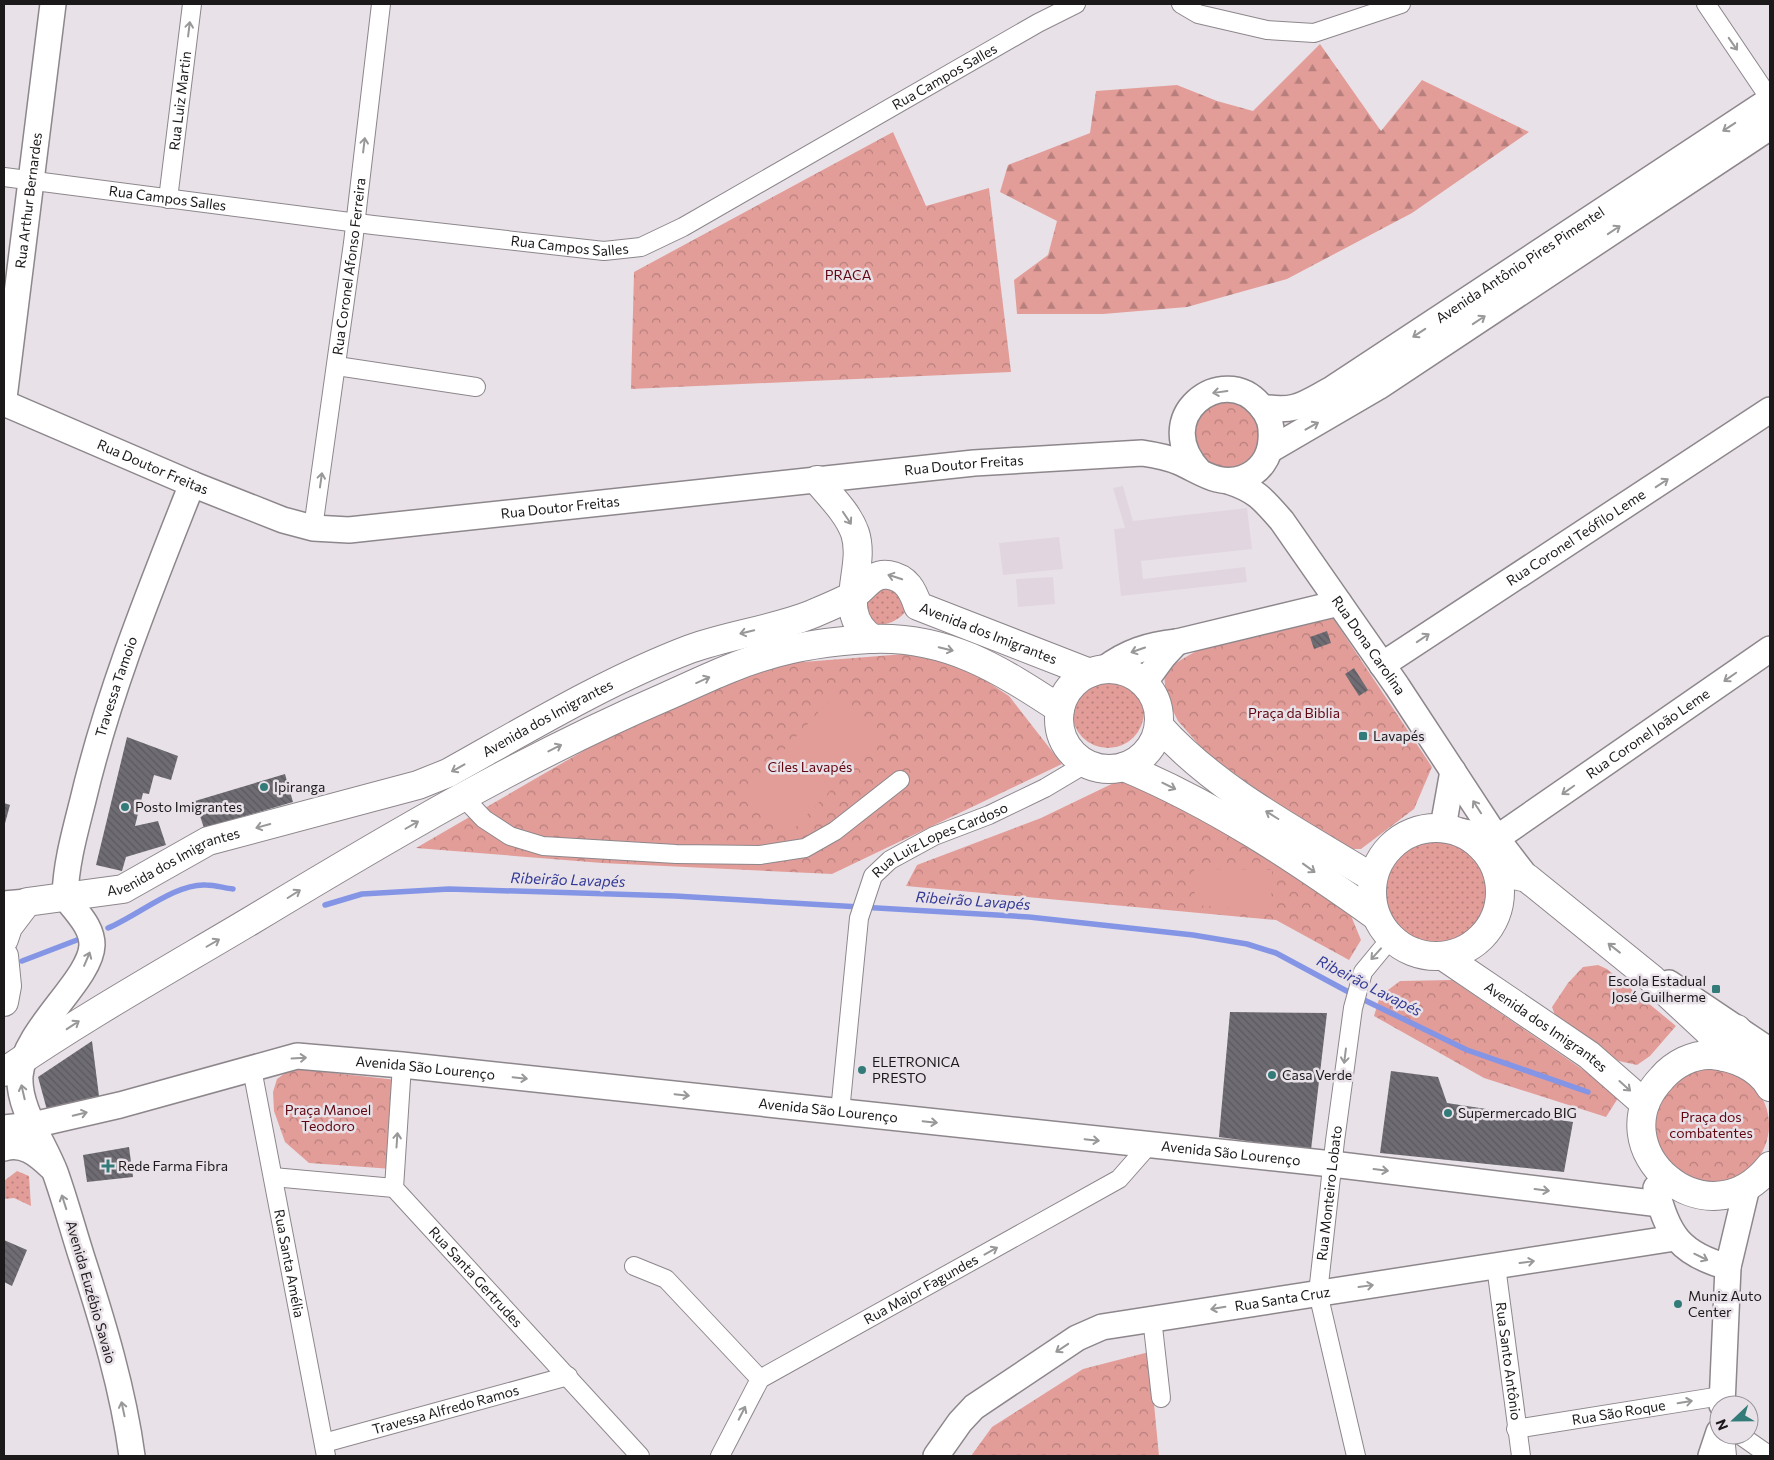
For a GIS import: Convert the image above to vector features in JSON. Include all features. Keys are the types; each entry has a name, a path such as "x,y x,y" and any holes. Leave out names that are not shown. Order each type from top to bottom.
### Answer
{"main road":[{"path":"817,480 848,518 855,533 858,549 852,609 855,621 862,632 882,639 906,633 915,621 918,606"},
{"name":"Avenida dos Imigrantes","path":"4,939 15,903 123,889 208,841 425,782 448,773 629,675 689,650 725,638 809,615 854,596 863,584 876,577 888,574 903,580 913,591 918,606 1097,671 1126,672 1144,683"},
{"name":"Avenida dos Imigrantes","path":"14,1066 76,1023 462,796 607,722 720,673 770,654 839,642 882,639 925,644 966,654 997,668 1060,709"},
{"path":"1086,763 1074,754 1064,740 1060,725 1060,709 1066,694 1076,681 1097,671"},
{"path":"1124,767 1136,761 1148,750 1155,739 1159,726 1158,710 1154,696 1144,683"},
{"path":"1159,726 1176,745 1208,772 1328,851 1373,878"},
{"name":"Avenida dos Imigrantes","path":"1086,763 1098,768 1124,767 1196,800 1236,823 1298,860 1415,953 1443,956 1459,953 1474,945 1486,933 1494,920 1500,904 1497,854"},
{"path":"1384,927 1372,897 1373,878 1380,860 1391,845 1406,834 1424,828 1451,829 1497,854 1652,979 1708,1031 1719,1045 1724,1057"},
{"path":"4,956 7,986 4,1002"},
{"name":"Avenida dos Imigrantes","path":"1443,956 1589,1055 1645,1104"},
{"path":"1737,1029 1770,1085"},
{"path":"1761,1180 1737,1192 1716,1197 1696,1195 1676,1187 1660,1174 1648,1156 1642,1130 1645,1104 1654,1086 1670,1069 1689,1059 1710,1055 1733,1058 1753,1068 1770,1085"}],"street":[{"name":"Rua Arthur Bernardes","path":"4,398 53,4"},
{"name":"Rua Luiz Martin","path":"168,199 192,4"},
{"name":"Rua Coronel Afonso Ferreira","path":"313,528 337,366 381,4"},
{"name":"Rua Campos Salles","path":"4,177 168,199 604,251 641,247 683,227 1038,23 1076,4"},
{"path":"1181,4 1198,14 1266,30 1314,33 1401,4"},
{"path":"1706,4 1770,99"},
{"name":"Avenida Antônio Pires Pimentel","path":"1262,407 1281,410 1296,408 1332,389 1513,272 1770,99"},
{"name":"Avenida Antônio Pires Pimentel","path":"1228,481 1244,478 1266,457 1378,387 1770,127"},
{"path":"337,366 476,387"},
{"path":"1228,481 1218,480 1200,472 1189,461 1183,446 1183,422 1190,407 1204,395 1219,390 1241,391 1255,399 1262,407 1272,427 1266,457"},
{"name":"Rua Doutor Freitas","path":"4,403 192,484 283,520 313,528 349,530 974,463 1142,453 1164,457 1200,472"},
{"name":"Rua Coronel Teófilo Leme","path":"1382,665 1770,410"},
{"name":"Rua Doutor Freitas","path":"1142,453 1162,446 1183,422"},
{"name":"Rua Dona Carolina","path":"1266,457 1266,483 1282,521"},
{"name":"Rua Dona Carolina","path":"1228,481 1248,487 1265,501 1282,521 1453,771 1497,854"},
{"name":"Travessa Tamoio","path":"65,896 66,871 96,745 123,660 192,484"},
{"path":"1097,671 1133,651 1156,644 1177,642 1339,602"},
{"path":"1144,683 1162,657 1177,642"},
{"name":"Rua Coronel João Leme","path":"1497,854 1526,820 1770,649"},
{"name":"Rua Luiz Lopes Cardoso","path":"840,1112 859,918 869,885 874,876 890,860 934,836 989,815 1086,763"},
{"path":"1451,829 1453,771"},
{"path":"462,796 484,819 510,836 543,846 676,854 760,855 805,848 835,831 900,780"},
{"path":"14,1066 82,971 90,953 92,945 85,921 65,896"},
{"name":"Rua Monteiro Lobato","path":"1356,1456 1318,1293 1332,1164 1353,1008 1363,972 1384,927"},
{"path":"1652,979 1670,983 1770,1051"},
{"name":"Avenida São Lourenço","path":"4,1128 43,1123 120,1105 297,1056 402,1065 1148,1146 1332,1164 1660,1204"},
{"path":"273,1177 394,1188 402,1065"},
{"name":"Avenida Euzébio Savaio","path":"14,1066 20,1077 21,1092 43,1123 52,1165 106,1333 132,1456"},
{"name":"Rua Santa Amélia","path":"252,1069 325,1450"},
{"path":"4,1148 15,1146 32,1151 52,1165"},
{"name":"Rua Major Fagundes","path":"760,1379 1119,1179 1148,1146"},
{"path":"1648,1156 1660,1204 1674,1238 1694,1254 1710,1262 1728,1267"},
{"path":"1721,1395 1728,1267 1761,1180"},
{"name":"Rua Santa Gertrudes","path":"394,1188 640,1456"},
{"name":"Rua Santa Cruz","path":"936,1456 960,1422 974,1407 1077,1338 1102,1327 1674,1238"},
{"path":"634,1266 666,1279 760,1379 720,1456"},
{"name":"Rua Santo Antônio","path":"1496,1266 1521,1456"},
{"path":"1152,1318 1161,1398"},
{"name":"Travessa Alfredo Ramos","path":"325,1450 568,1376"},
{"name":"Rua São Roque","path":"1516,1429 1709,1402"},
{"path":"1754,1445 1770,1456"}],"shaded area":[{"path":"1123,486 1133,521 1247,508 1252,549 1141,561 1143,579 1245,567 1247,582 1121,596 1114,529 1125,528 1113,488"},
{"path":"1059,537 1063,569 1003,575 999,543"},
{"path":"1053,577 1055,604 1018,607 1016,579"}],"green space":[{"path":"1320,44 1381,131 1422,80 1529,132 1412,213 1287,279 1187,307 1103,314 1017,314 1014,280 1048,255 1057,221 1000,192 1008,165 1090,133 1096,91 1177,85 1217,101 1253,111"},
{"name":"PRACA","path":"893,132 926,206 989,188 1011,372 631,389 634,272"},
{"path":"1226,400 1239,403 1250,410 1257,421 1260,434 1257,447 1250,458 1239,465 1226,468 1213,465 1202,458 1195,447 1192,434 1195,421 1202,410 1213,403"},
{"path":"893,580 906,611 893,622 876,624 868,616 863,596"},
{"name":"Praça da Biblia","path":"1333,618 1432,767 1414,809 1361,849 1341,849 1207,754 1178,721 1166,697 1164,673 1201,649 1244,635"},
{"name":"Cíles Lavapés","path":"905,654 964,666 1009,696 1062,764 832,874 602,863 416,848 671,700 790,663"},
{"path":"1108,676 1128,682 1138,692 1144,712 1138,732 1128,742 1108,748 1088,742 1078,732 1072,712 1078,692 1088,682"},
{"path":"836,693 884,734 788,835 742,796"},
{"path":"1122,779 1188,796 1347,906 1361,940 1349,960 1276,920 906,886 917,865 1041,818"},
{"path":"1436,838 1457,842 1474,854 1486,871 1490,892 1486,913 1474,930 1457,942 1436,946 1415,942 1398,930 1386,913 1382,892 1386,871 1398,854 1415,842"},
{"path":"1194,869 1272,870 1271,911 1195,905"},
{"path":"1598,965 1607,969 1676,1026 1650,1056 1637,1065 1619,1061 1556,1018 1552,1007 1568,983 1583,967"},
{"path":"1452,980 1620,1095 1606,1117 1484,1078 1374,1016 1380,996 1400,981"},
{"name":"Praça dos combatentes","path":"1712,1068 1734,1072 1753,1084 1765,1103 1769,1125 1765,1147 1753,1166 1734,1178 1712,1182 1690,1178 1671,1166 1659,1147 1655,1125 1659,1103 1671,1084 1690,1072"},
{"name":"Praça Manoel Teodoro","path":"289,1070 307,1070 397,1080 392,1169 309,1163 285,1142 274,1111 273,1092 277,1079"},
{"path":"17,1171 29,1176 31,1206 14,1198 4,1199 4,1181"},
{"path":"1149,1352 1159,1456 971,1456 992,1427 1083,1369"}],"building":[{"path":"1327,631 1331,643 1314,649 1310,637"},
{"path":"1354,668 1368,690 1359,696 1345,674"},
{"name":"Posto Imigrantes","path":"127,737 178,756 171,780 154,775 149,794 143,793 135,826 158,821 166,845 126,857 122,871 96,865"},
{"name":"Ipiranga","path":"285,774 293,802 204,828 195,801"},
{"path":"4,803 10,805 4,827"},
{"name":"Casa Verde","path":"1230,1012 1327,1013 1311,1150 1219,1137"},
{"path":"92,1041 99,1096 47,1110 38,1077"},
{"name":"Supermercado BIG","path":"1391,1071 1438,1077 1447,1103 1573,1122 1564,1172 1380,1153"},
{"name":"Rede Farma Fibra","path":"129,1147 133,1177 87,1182 83,1155"},
{"path":"4,1240 27,1250 12,1286 4,1282"}],"waterway":[{"name":"Ribeirão Lavapés","path":"108,928 182,889 206,885 233,889"},
{"name":"Ribeirão Lavapés","path":"325,905 362,894 449,889 675,896 1029,917 1193,935 1247,944 1276,953 1356,996 1467,1050 1588,1092"},
{"name":"Ribeirão Lavapés","path":"22,961 77,940"}],"place":[{"name":"Lavapés","path":"1363,736"},
{"name":"Ipiranga","path":"264,787"},
{"name":"Posto Imigrantes","path":"125,807"},
{"name":"Escola Estadual José Guilherme","path":"1716,989"},
{"name":"ELETRONICA PRESTO","path":"862,1070"},
{"name":"Casa Verde","path":"1272,1075"},
{"name":"Supermercado BIG","path":"1448,1113"},
{"name":"Rede Farma Fibra","path":"108,1166"},
{"name":"Muniz Auto Center","path":"1678,1304"}]}
